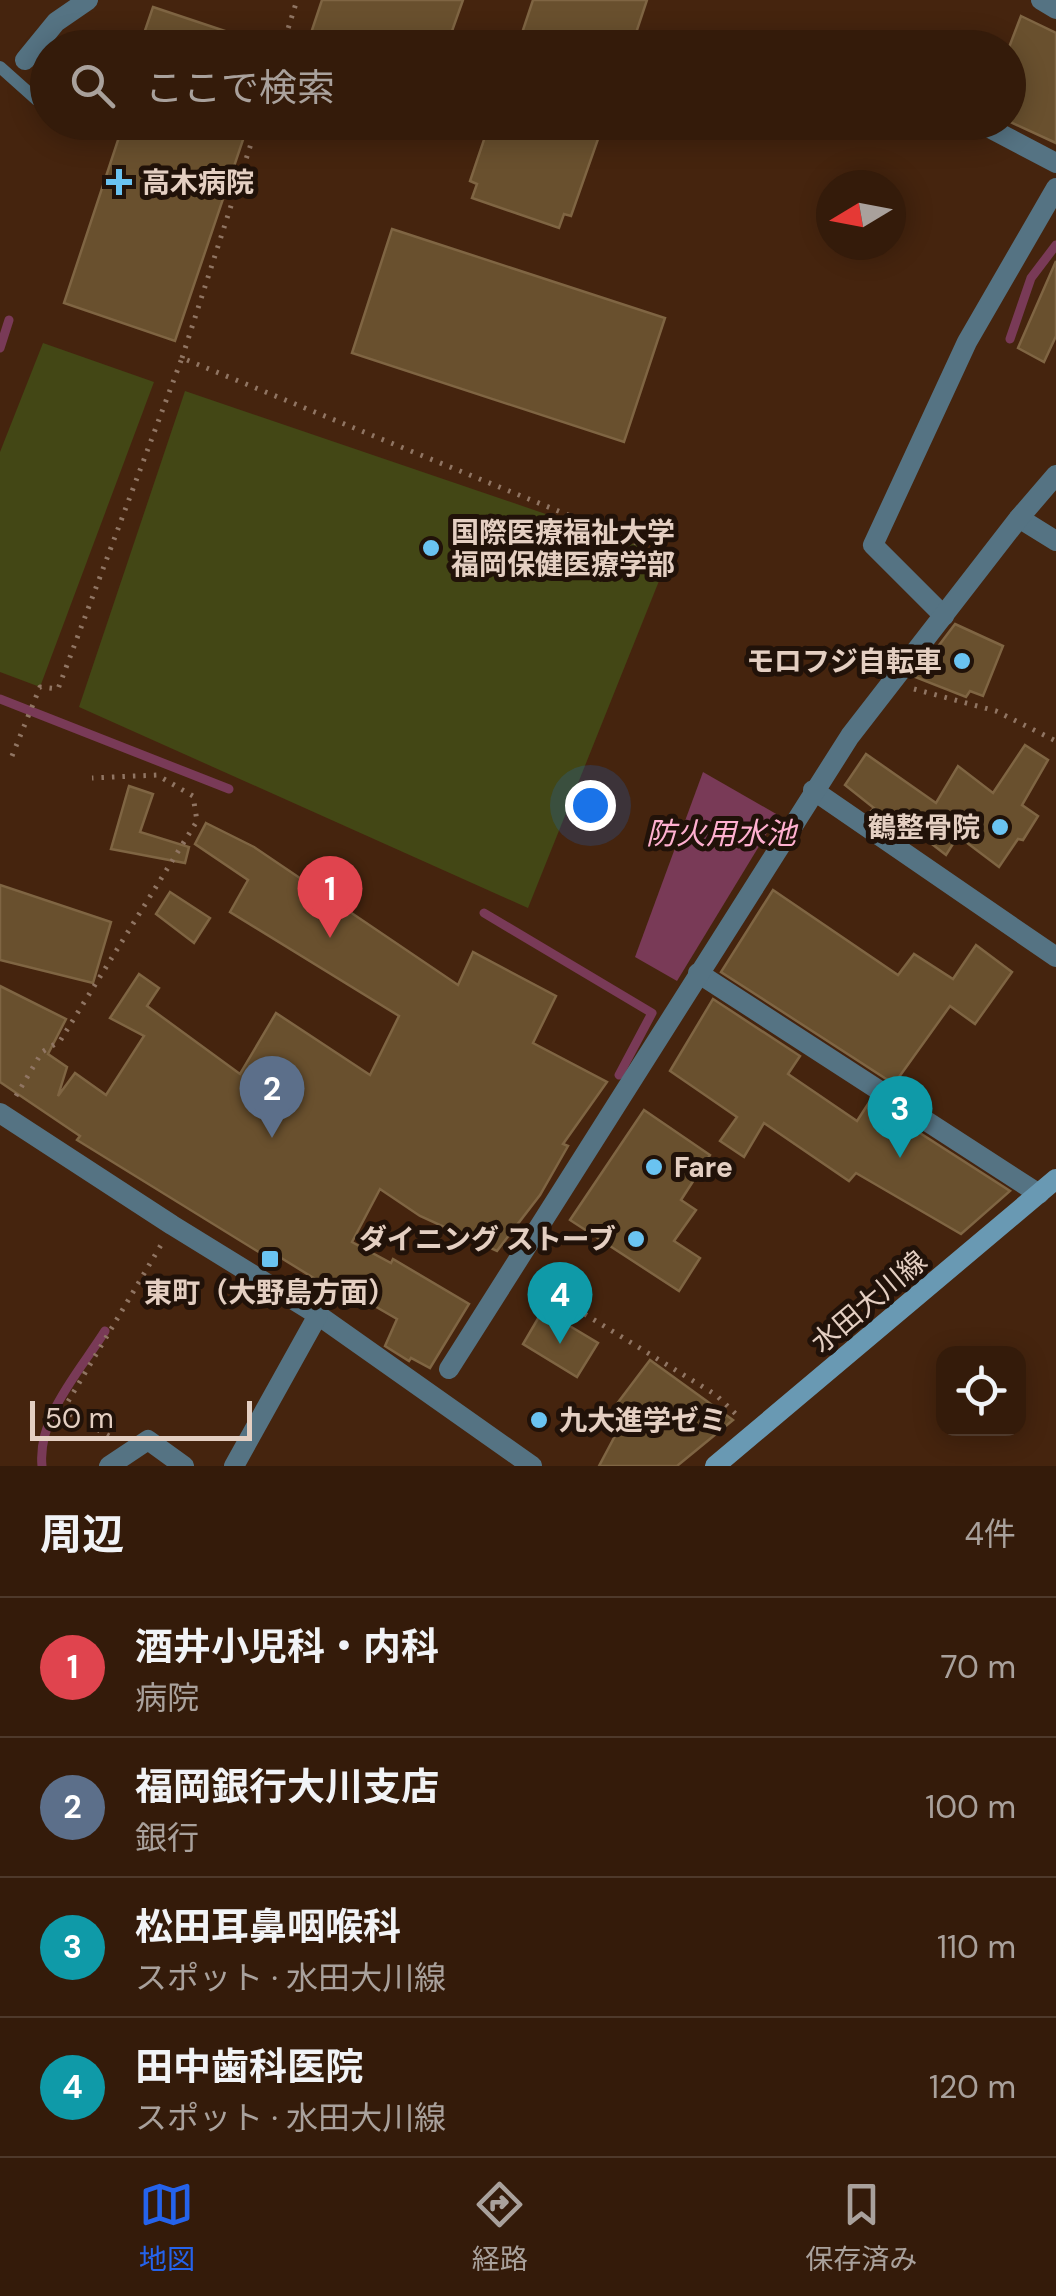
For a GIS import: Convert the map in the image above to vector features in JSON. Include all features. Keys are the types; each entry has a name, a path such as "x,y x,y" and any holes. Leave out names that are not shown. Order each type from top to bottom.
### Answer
{"main road":[{"name":"水田大川線","path":"715,1466 1056,1179"}],"street":[{"path":"49,30 88,0"},
{"path":"1040,0 1056,8"},
{"path":"25,60 30,54"},
{"path":"1012,140 1056,163"},
{"path":"944,616 874,545 967,342 1056,188"},
{"path":"450,1369 813,790 1018,518 1056,475"},
{"path":"1018,518 1056,541"},
{"path":"813,790 1056,956"},
{"path":"698,973 1039,1194"},
{"path":"2,1115 318,1315 532,1466"},
{"path":"234,1466 318,1315"},
{"path":"108,1466 148,1440 184,1466"}],"lane":[{"path":"25,60 1,69 30,94"}],"path":[{"path":"288,30 297,0"},
{"path":"12,756 40,687 58,689 182,358 252,140"},
{"path":"182,358 670,556"},
{"path":"893,683 996,712 1056,741"},
{"path":"2,1115 42,1052 60,1041 197,821 192,796 157,776 92,778"},
{"path":"133,1450 63,1410 172,1225"},
{"path":"512,1270 716,1395 755,1432"}],"green space":[{"path":"43,343 154,382 40,687 0,672 0,452"},
{"path":"185,391 669,556 528,908 79,707"}],"water":[{"name":"防火用水池","path":"703,772 778,815 677,981 635,957"}],"building":[{"path":"322,0 463,0 452,30 312,30"},
{"path":"533,0 647,0 637,30 523,30"},
{"path":"153,7 222,30 145,30"},
{"path":"1021,16 1056,33 1056,143 1026,129 1026,30 1016,30"},
{"path":"118,140 243,140 175,341 64,303"},
{"path":"484,140 598,140 571,216 564,214 559,228 472,198 477,184 470,181"},
{"path":"392,229 665,318 624,442 352,353"},
{"path":"1056,261 1056,336 1044,362 1018,348"},
{"name":"モロフジ自転車","path":"955,624 1003,646 983,696 970,691 966,697 915,677"},
{"path":"1025,745 1048,760 1022,805 1038,816 999,867 958,836 946,855 902,821 897,830 845,785 866,754 936,803 958,766 993,793"},
{"path":"129,786 153,794 140,832 189,847 185,863 111,849"},
{"path":"206,823 254,847 458,985 473,952 556,996 533,1043 607,1082 563,1144 568,1146 540,1195 497,1251 420,1216 380,1189 352,1242 391,1263 393,1259 469,1304 430,1368 385,1346 397,1319 333,1282 330,1288 273,1253 270,1259 77,1140 80,1136 0,1082 0,986 66,1019 48,1054 67,1067 58,1096 75,1073 106,1095 144,1036 110,1018 139,974 159,988 147,1006 240,1074 276,1013 370,1075 399,1016 230,912 248,880 195,844"},
{"path":"0,885 111,922 93,983 0,960"},
{"path":"773,890 898,975 914,954 953,979 976,945 1012,972 975,1024 950,1006 894,1084 721,972"},
{"path":"170,892 210,918 194,943 156,914"},
{"path":"713,999 800,1056 788,1074 857,1121 870,1101 1010,1191 961,1234 856,1173 849,1181 764,1123 744,1157 720,1141 737,1117 670,1071"},
{"path":"644,1110 710,1155 681,1200 696,1210 674,1241 700,1258 679,1291 570,1220"},
{"path":"543,1310 598,1343 577,1377 523,1344"},
{"path":"650,1360 733,1420 677,1466 599,1466 616,1434 604,1421"}],"waterway":[{"path":"1010,339 1031,278 1056,245"},
{"path":"0,348 9,320"},
{"path":"0,699 229,789"},
{"path":"484,913 652,1013 619,1075"},
{"path":"42,1466 42,1448 53,1412 105,1331"}],"place":[{"name":"高木病院","path":"119,182"},
{"name":"国際医療福祉大学 福岡保健医療学部","path":"431,548"},
{"name":"モロフジ自転車","path":"962,661"},
{"name":"鶴整骨院","path":"1000,827"},
{"name":"酒井小児科・内科","path":"330,938"},
{"name":"福岡銀行大川支店","path":"272,1138"},
{"name":"松田耳鼻咽喉科","path":"900,1158"},
{"name":"Fare","path":"654,1167"},
{"name":"ダイニング ストーブ","path":"636,1239"},
{"name":"東町（大野島方面）","path":"270,1259"},
{"name":"田中歯科医院","path":"560,1344"},
{"name":"九大進学ゼミ","path":"539,1420"}]}
